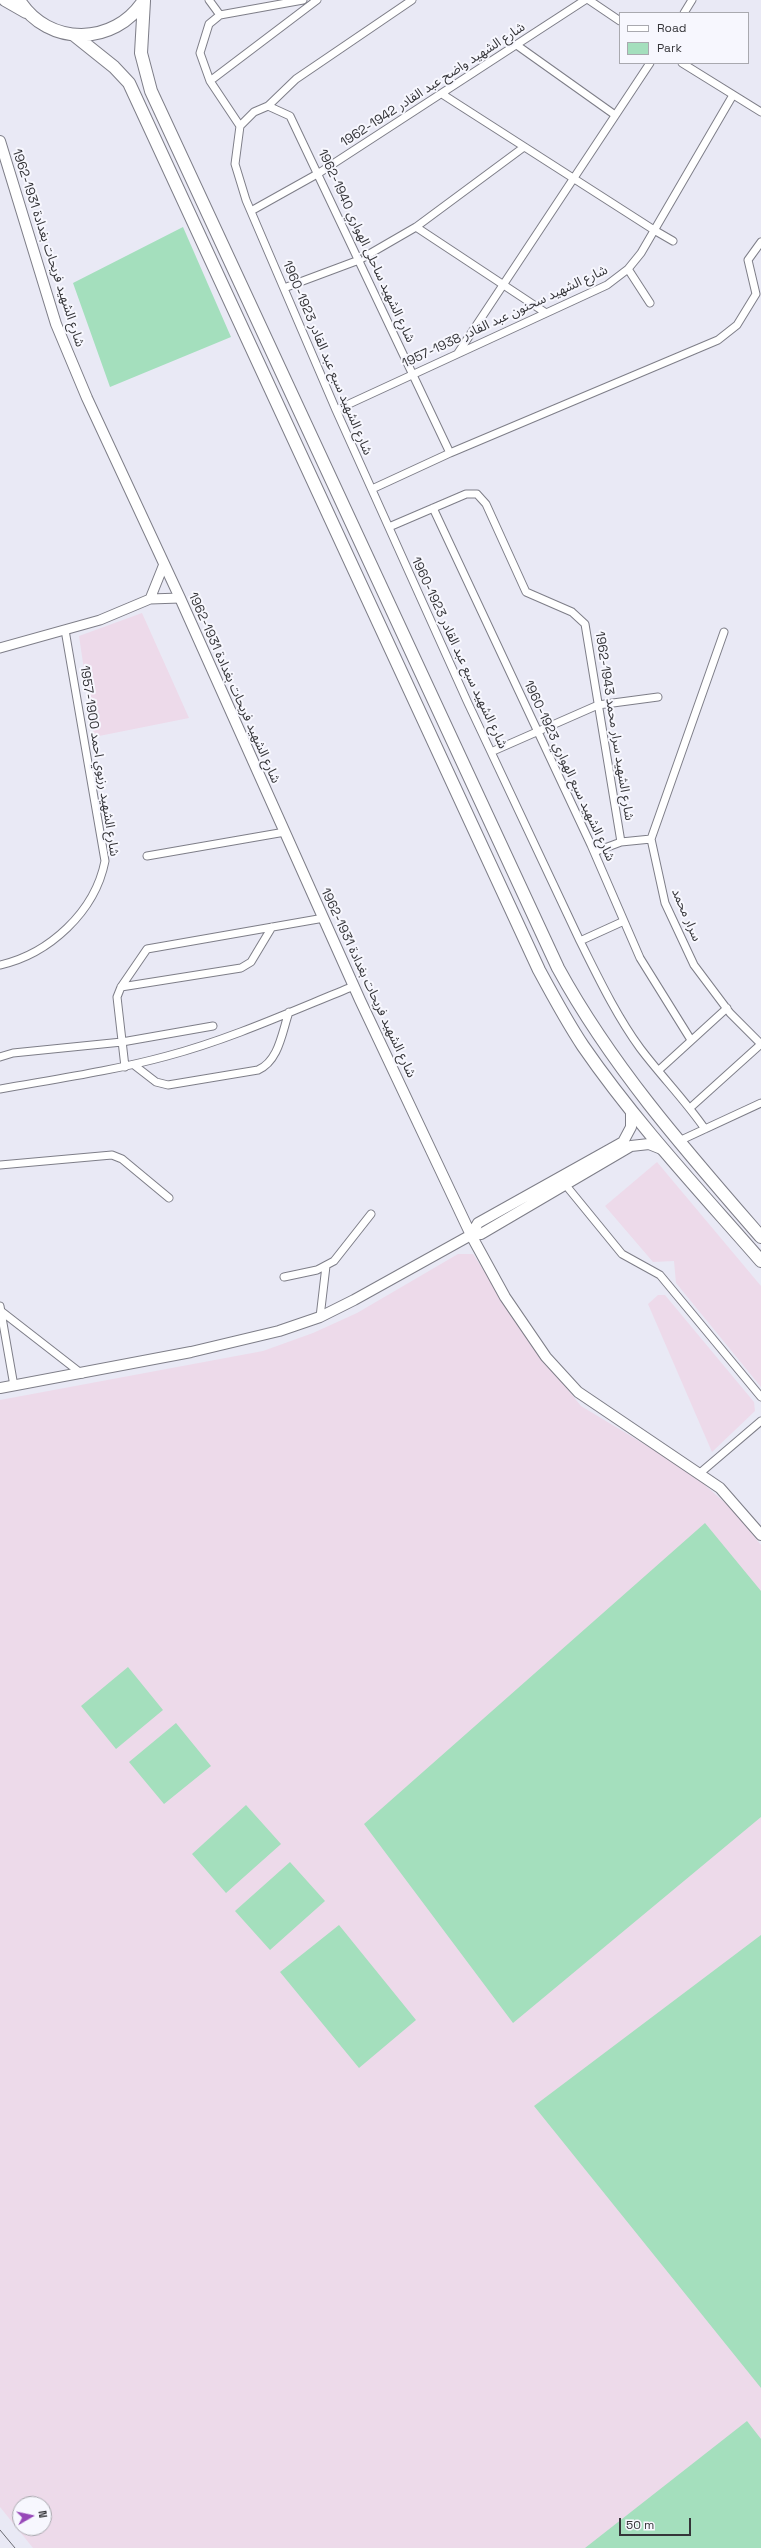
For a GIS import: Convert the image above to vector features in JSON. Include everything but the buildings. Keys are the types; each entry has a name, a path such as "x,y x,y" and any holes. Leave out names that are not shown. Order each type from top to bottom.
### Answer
{"highway":[{"path":"4,0 30,14 50,28 74,35 97,34 119,26 133,15 144,1"},
{"path":"19,0 30,14"},
{"path":"144,1 142,53 151,91 558,968 597,1035 679,1141 761,1237"},
{"path":"74,35 114,67 129,83 539,970 583,1046 631,1110 664,1150 761,1260"}],"main road":[{"name":"شارع الشهيد فريحات بغدادة 1931-1962","path":"0,141 59,330 87,398 180,598 354,986 471,1235 505,1297 546,1357 564,1378 599,1408 700,1473 735,1504 761,1535"},
{"path":"562,1180 623,1142 631,1127 631,1110"},
{"path":"0,1388 82,1374 232,1343 279,1331 320,1317 471,1235 478,1223 631,1146 649,1144 664,1150"}],"street":[{"path":"209,0 220,15"},
{"path":"303,0 220,15 209,24 200,53 210,81 240,126 254,112 268,106 296,79 412,0"},
{"path":"210,81 317,0"},
{"name":"شارع الشهيد واضح عبد القادر 1942-1962","path":"251,211 319,173 518,46 585,0"},
{"path":"589,0 619,21"},
{"path":"685,12 692,0"},
{"path":"518,46 615,115"},
{"path":"458,353 572,178 649,64"},
{"path":"684,64 761,112"},
{"path":"442,94 654,230 674,241"},
{"name":"شارع الشهيد سحنون عبد القادر 1938-1957","path":"336,410 606,285 628,269 654,230 733,95"},
{"name":"شارع الشهيد ساحلي الهواري 1940-1962","path":"268,106 290,116 319,173 450,453"},
{"name":"شارع الشهيد سبع عبد القادر 1923-1960","path":"240,126 235,164 251,211 336,410 491,752 599,980 640,1048 690,1108 705,1129"},
{"path":"284,288 359,260 416,227 524,147"},
{"path":"416,227 546,313"},
{"path":"372,489 450,453 718,340 737,325 756,294 748,260 761,242"},
{"path":"628,269 650,303"},
{"name":"شارع الشهيد سرار محمد 1943-1962","path":"389,527 466,494 478,494 486,504 526,592 572,612 586,624 621,842"},
{"name":"شارع الشهيد سبع الهواري 1923-1960","path":"433,508 538,730 594,852 640,958 690,1040"},
{"path":"150,599 164,564"},
{"path":"0,648 113,615 150,599 180,598"},
{"name":"شارع الشهيد رزيوي احمد 1900-1957","path":"0,965 18,961 42,949 56,938 89,901 100,882 104,866 104,846 65,630"},
{"path":"594,852 621,842 650,838 724,632"},
{"path":"491,752 538,730 598,705 658,697"},
{"path":"147,856 285,832"},
{"name":"سرار محمد","path":"650,838 665,903 694,965 727,1008 761,1044"},
{"path":"125,1067 118,997 121,987 144,953 152,947 324,918"},
{"path":"580,941 624,921"},
{"path":"121,987 241,968 250,962 272,927"},
{"path":"0,1089 125,1067 198,1047 354,986"},
{"path":"659,1070 690,1040 727,1008"},
{"path":"134,1064 156,1082 168,1085 258,1070 265,1067 274,1058 289,1012"},
{"path":"0,1057 13,1053 122,1042 213,1026"},
{"path":"690,1108 761,1044"},
{"path":"679,1141 760,1106"},
{"path":"0,1165 112,1156 122,1159 169,1198"},
{"path":"562,1180 622,1254 660,1275 761,1397"},
{"path":"284,1277 326,1266 342,1254 371,1214"},
{"path":"320,1317 326,1266"},
{"path":"0,1308 82,1374"},
{"path":"0,1308 14,1386"},
{"path":"700,1473 761,1421"}],"shaded area":[{"path":"142,613 189,718 94,737 79,636"},
{"path":"657,1162 761,1286 761,1387 676,1283 674,1261 653,1262 605,1206"},
{"path":"458,1254 473,1254 540,1355 581,1406 689,1471 732,1509 761,1545 761,2548 33,2548 23,2536 52,2536 52,2496 12,2496 12,2522 0,2507 0,1400 263,1351 313,1333 357,1313"},
{"path":"658,1295 665,1295 754,1402 755,1411 712,1452 648,1304"}],"green space":[{"path":"183,227 231,337 110,387 73,283"},
{"path":"705,1523 761,1591 761,1817 513,2023 364,1824"},
{"path":"128,1667 163,1710 116,1749 81,1706"},
{"path":"176,1723 211,1766 164,1804 129,1762"},
{"path":"246,1805 281,1844 226,1893 192,1854"},
{"path":"290,1862 325,1901 270,1950 235,1911"},
{"path":"339,1925 416,2020 359,2068 280,1972"},
{"path":"761,1935 761,2388 534,2106"},
{"path":"747,2421 761,2439 761,2548 585,2548"}],"tram line":[{"path":"0,2530 15,2548"}]}
